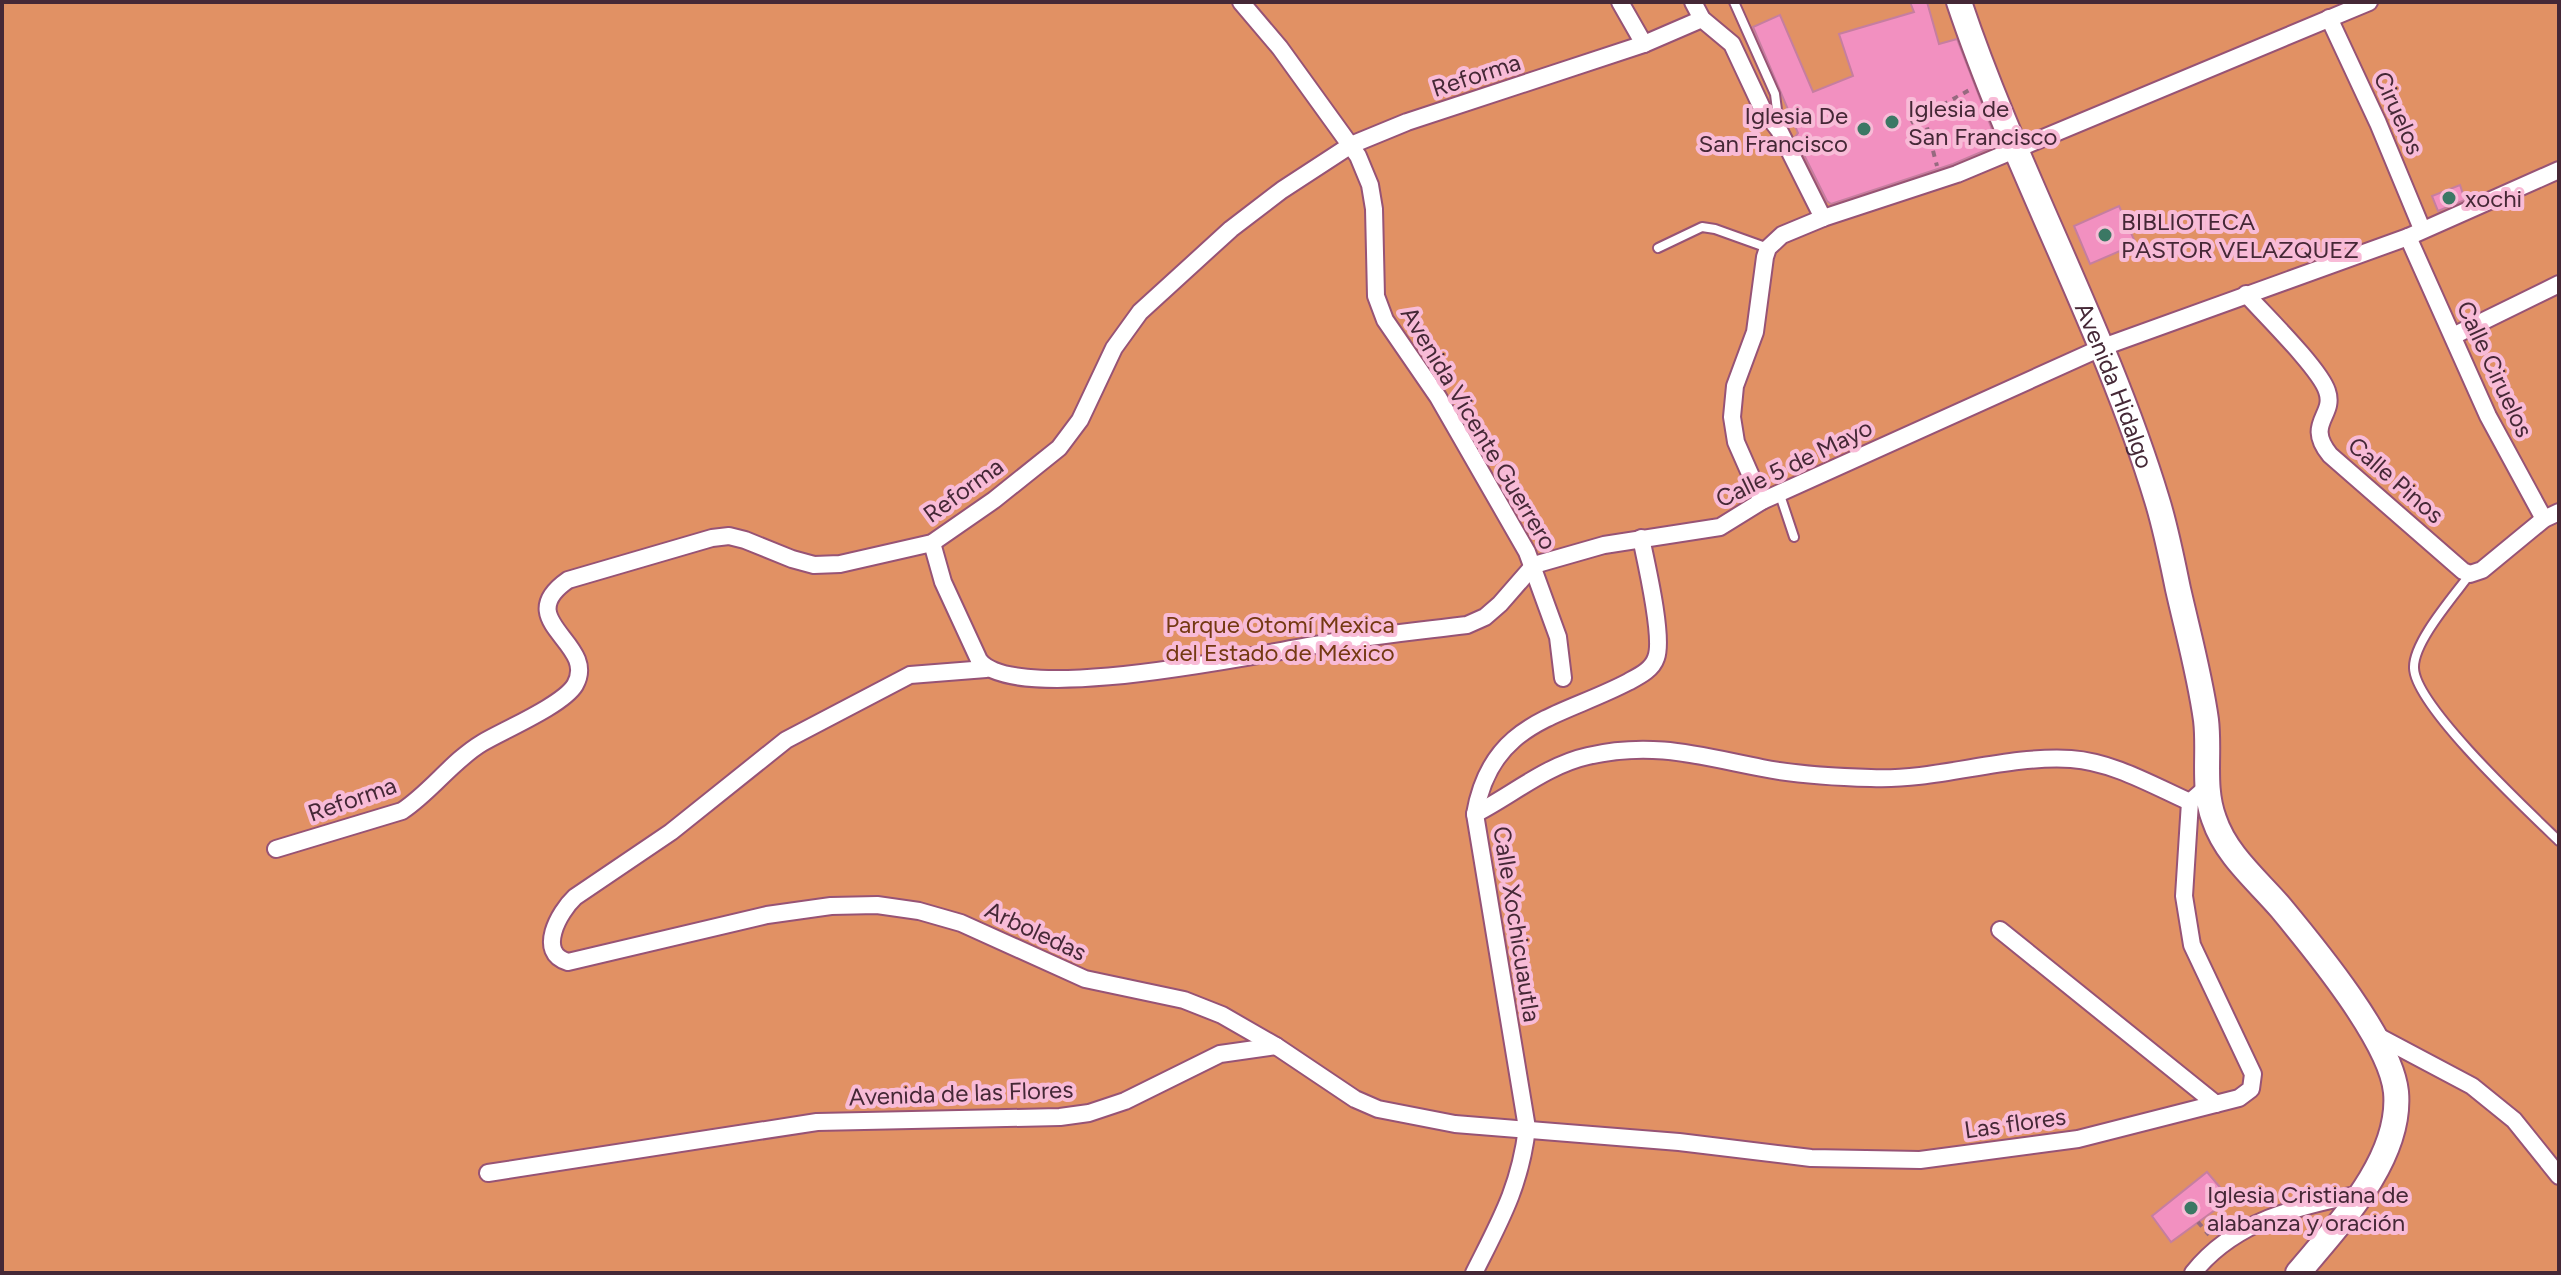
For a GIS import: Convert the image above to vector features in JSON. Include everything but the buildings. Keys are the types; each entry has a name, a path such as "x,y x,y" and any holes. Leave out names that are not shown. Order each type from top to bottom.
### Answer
{"main road":[{"name":"Avenida Hidalgo","path":"1959,2 2016,150 2103,347 2159,504 2206,723 2198,795 2239,863 2307,940 2374,1034 2396,1089 2397,1119 2386,1150 2360,1194 2298,1273"}],"street":[{"name":"Avenida Vicente Guerrero","path":"1241,2 1280,48 1351,145 1370,185 1374,209 1376,296 1385,320 1438,397 1534,565 1558,637 1563,678"},
{"path":"1620,2 1644,44"},
{"path":"1693,2 1702,19 1732,44 1762,108 1779,130 1823,218"},
{"path":"1762,501 1736,442 1732,417 1735,386 1755,332 1768,248 1782,235 2016,150 2369,2"},
{"name":"Ciruelos","path":"2329,18 2384,136 2415,233"},
{"name":"Reforma","path":"276,849 402,811 478,745 563,698 576,684 579,670 575,654 548,617 547,603 554,590 568,580 712,538 729,536 814,565 840,564 932,543 994,500 1059,448 1080,420 1114,348 1140,312 1231,229 1282,190 1351,145 1407,122 1644,44 1702,19"},
{"name":"Calle 5 de Mayo","path":"1534,565 1604,545 1720,527 1762,501 2103,347 2415,233 2559,170"},
{"name":"Calle Ciruelos","path":"2415,233 2453,336 2488,416 2552,516"},
{"path":"2453,336 2559,284"},
{"name":"Calle Pinos","path":"2246,294 2317,374 2327,390 2328,400 2318,435 2320,444 2451,561 2470,574"},
{"path":"2470,574 2482,570 2552,516"},
{"name":"Calle Xochicuautla","path":"1474,1273 1516,1186 1527,1128 1475,814 1480,786 1507,746 1529,726 1640,676 1656,659 1658,632 1641,538"},
{"path":"932,543 953,604 986,669 1043,679 1110,677 1467,625 1493,611 1534,565"},
{"name":"Arboledas","path":"986,669 910,675 786,740 671,832 575,897 563,908 551,945 552,953 559,960 568,962 767,915 831,906 877,905 919,911 961,923 1085,979 1184,1000 1222,1015 1276,1046"},
{"path":"1475,814 1554,767 1587,756 1643,748 1683,751 1764,769 1875,779 2017,762 2071,759 2117,769 2198,795"},
{"name":"Las flores","path":"1276,1046 1355,1099 1378,1109 1455,1124 1679,1142 1811,1158 1920,1160 2078,1139 2239,1098 2251,1089 2253,1081 2237,1037 2192,945 2184,896 2198,795"},
{"path":"2000,930 2216,1104"},
{"path":"2374,1034 2472,1086 2514,1120 2559,1176"},
{"name":"Avenida de las Flores","path":"488,1173 817,1122 1060,1117 1089,1113 1125,1101 1220,1054 1276,1046"},
{"path":"2193,1273 2205,1258 2244,1228 2325,1201 2360,1194"}],"lane":[{"path":"1734,2 1775,94 1779,130"},
{"path":"1658,248 1702,227 1768,248"},
{"path":"1780,495 1794,537"},
{"path":"2470,574 2418,649 2414,668 2418,686 2475,758 2559,841"}],"path":[{"path":"1911,123 1974,87"},
{"path":"1924,116 1940,180"}],"green space":[{"name":"Parque Otomí Mexica del Estado de México","path":"2,2 2559,2 2559,1273 2,1273"}],"place":[{"name":"Iglesia de San Francisco","path":"1892,122"},
{"name":"Iglesia De San Francisco","path":"1864,129"},
{"name":"xochi","path":"2449,198"},
{"name":"BIBLIOTECA PASTOR VELAZQUEZ","path":"2105,235"},
{"name":"Iglesia Cristiana de alabanza y oración","path":"2191,1208"}]}
